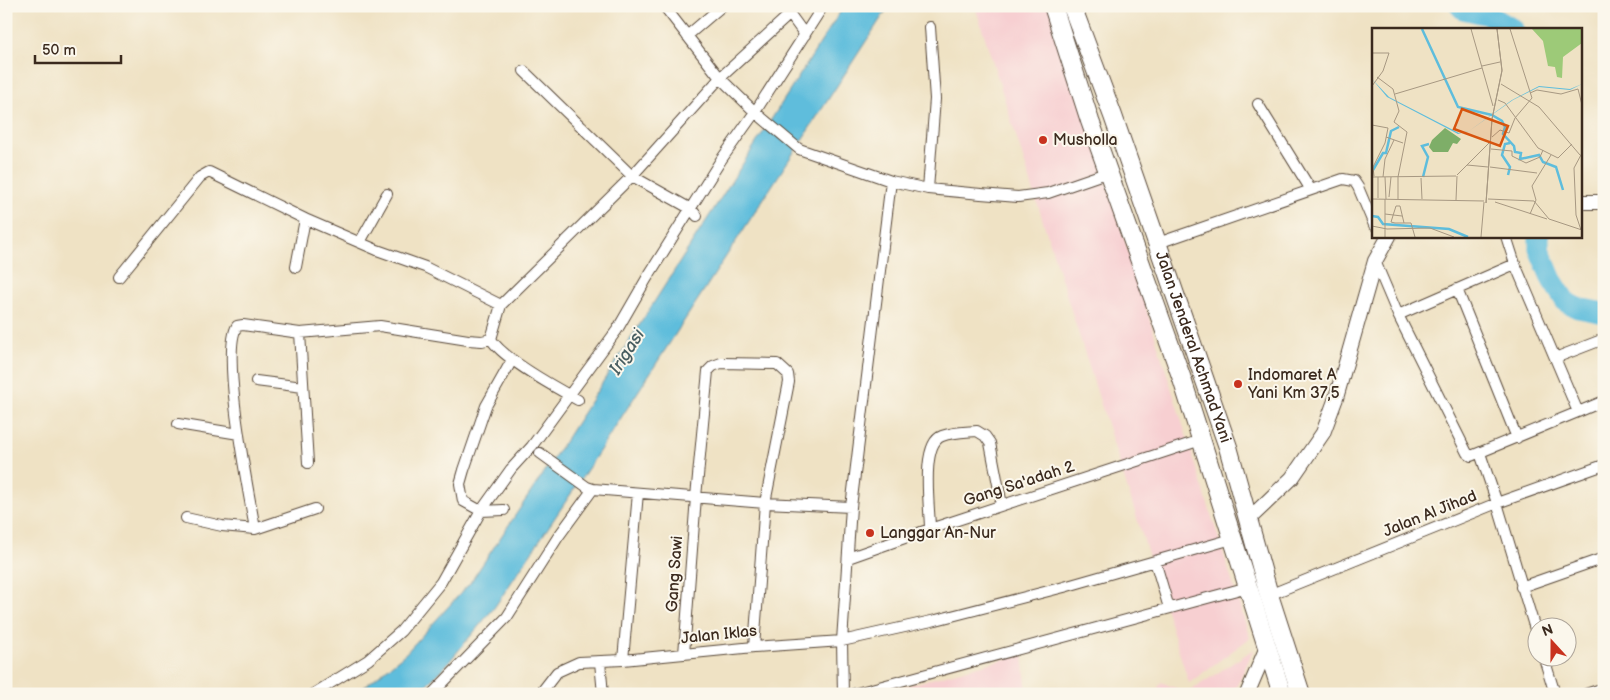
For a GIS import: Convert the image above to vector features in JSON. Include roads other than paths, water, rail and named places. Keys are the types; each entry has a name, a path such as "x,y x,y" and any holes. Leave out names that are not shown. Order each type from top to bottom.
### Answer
{"highway":[{"name":"Jalan Jenderal Achmad Yani","path":"1053,6 1181,376 1282,694"},
{"name":"Jalan Jenderal Achmad Yani","path":"1072,6 1113,116 1216,410 1249,519 1269,595 1301,694"},
{"path":"1181,376 1202,368"},
{"path":"1193,416 1216,410"}],"street":[{"path":"664,6 720,78 755,112 798,149 891,181 928,189 1018,196 1048,193 1109,172"},
{"path":"687,36 722,6"},
{"path":"313,694 368,660 401,631 441,582 481,511 511,469 574,398 647,278 694,213 721,160 755,112 824,6"},
{"path":"574,398 512,360 496,346 491,338 501,305 632,176 720,78 787,10 804,34"},
{"path":"928,189 935,99 930,27"},
{"path":"524,71 632,176 694,213"},
{"path":"1258,104 1311,190"},
{"path":"119,277 200,177 209,172 305,219 425,267 501,305"},
{"path":"1158,243 1343,179 1354,181 1372,220"},
{"path":"843,694 842,641 851,507 891,181"},
{"path":"360,242 387,194"},
{"path":"1582,202 1604,202"},
{"path":"296,267 305,219"},
{"path":"1507,238 1515,264 1578,412"},
{"path":"1249,519 1292,478 1323,433 1336,398 1383,240"},
{"path":"1375,262 1398,315 1467,454 1472,456 1480,453 1604,402"},
{"path":"1398,315 1515,264"},
{"path":"1458,289 1517,438"},
{"path":"255,529 239,434 232,374 232,340 237,326 243,325 300,333 380,326 468,340 482,341 491,338"},
{"path":"300,333 308,463"},
{"path":"1555,358 1604,339"},
{"path":"504,510 481,511 463,500 460,484 486,406 512,360"},
{"name":"Gang Sawi","path":"684,654 708,371 721,362 777,364 788,374 789,382 765,503"},
{"path":"256,380 303,387"},
{"path":"178,424 239,434"},
{"path":"930,529 928,470 932,446 942,436 977,431 985,436 990,443 1002,505"},
{"name":"Gang Sa'adah 2","path":"848,558 930,529 1201,440"},
{"path":"1480,453 1531,618"},
{"path":"542,455 590,488 765,503 851,507"},
{"name":"Jalan Al Jihad","path":"1269,595 1497,503 1604,465"},
{"path":"432,694 507,617 590,488"},
{"path":"623,660 638,493"},
{"path":"754,647 765,503"},
{"path":"186,518 231,528 255,529 315,509"},
{"name":"Jalan Iklas","path":"540,694 557,672 579,662 600,662 754,647 842,641 936,620 1232,539"},
{"path":"1521,587 1604,558"},
{"path":"1155,561 1169,608"},
{"path":"853,694 1248,587"},
{"path":"1247,694 1267,646"},
{"path":"600,662 603,694"},
{"path":"1547,668 1555,694"},
{"path":"1586,694 1604,688"}],"water":[{"name":"Irigasi","path":"844,6 889,6 589,467 494,608 443,669 416,694 356,694 406,653 470,583 565,441"}],"waterway":[{"path":"1460,6 1463,9 1489,15 1511,28"},
{"path":"1539,238 1539,249 1552,280 1566,302 1578,308 1604,313"}],"place":[{"name":"Musholla","path":"1043,140"},
{"name":"Indomaret A Yani Km 37,5","path":"1238,384"},
{"name":"Langgar An-Nur","path":"870,533"}]}
